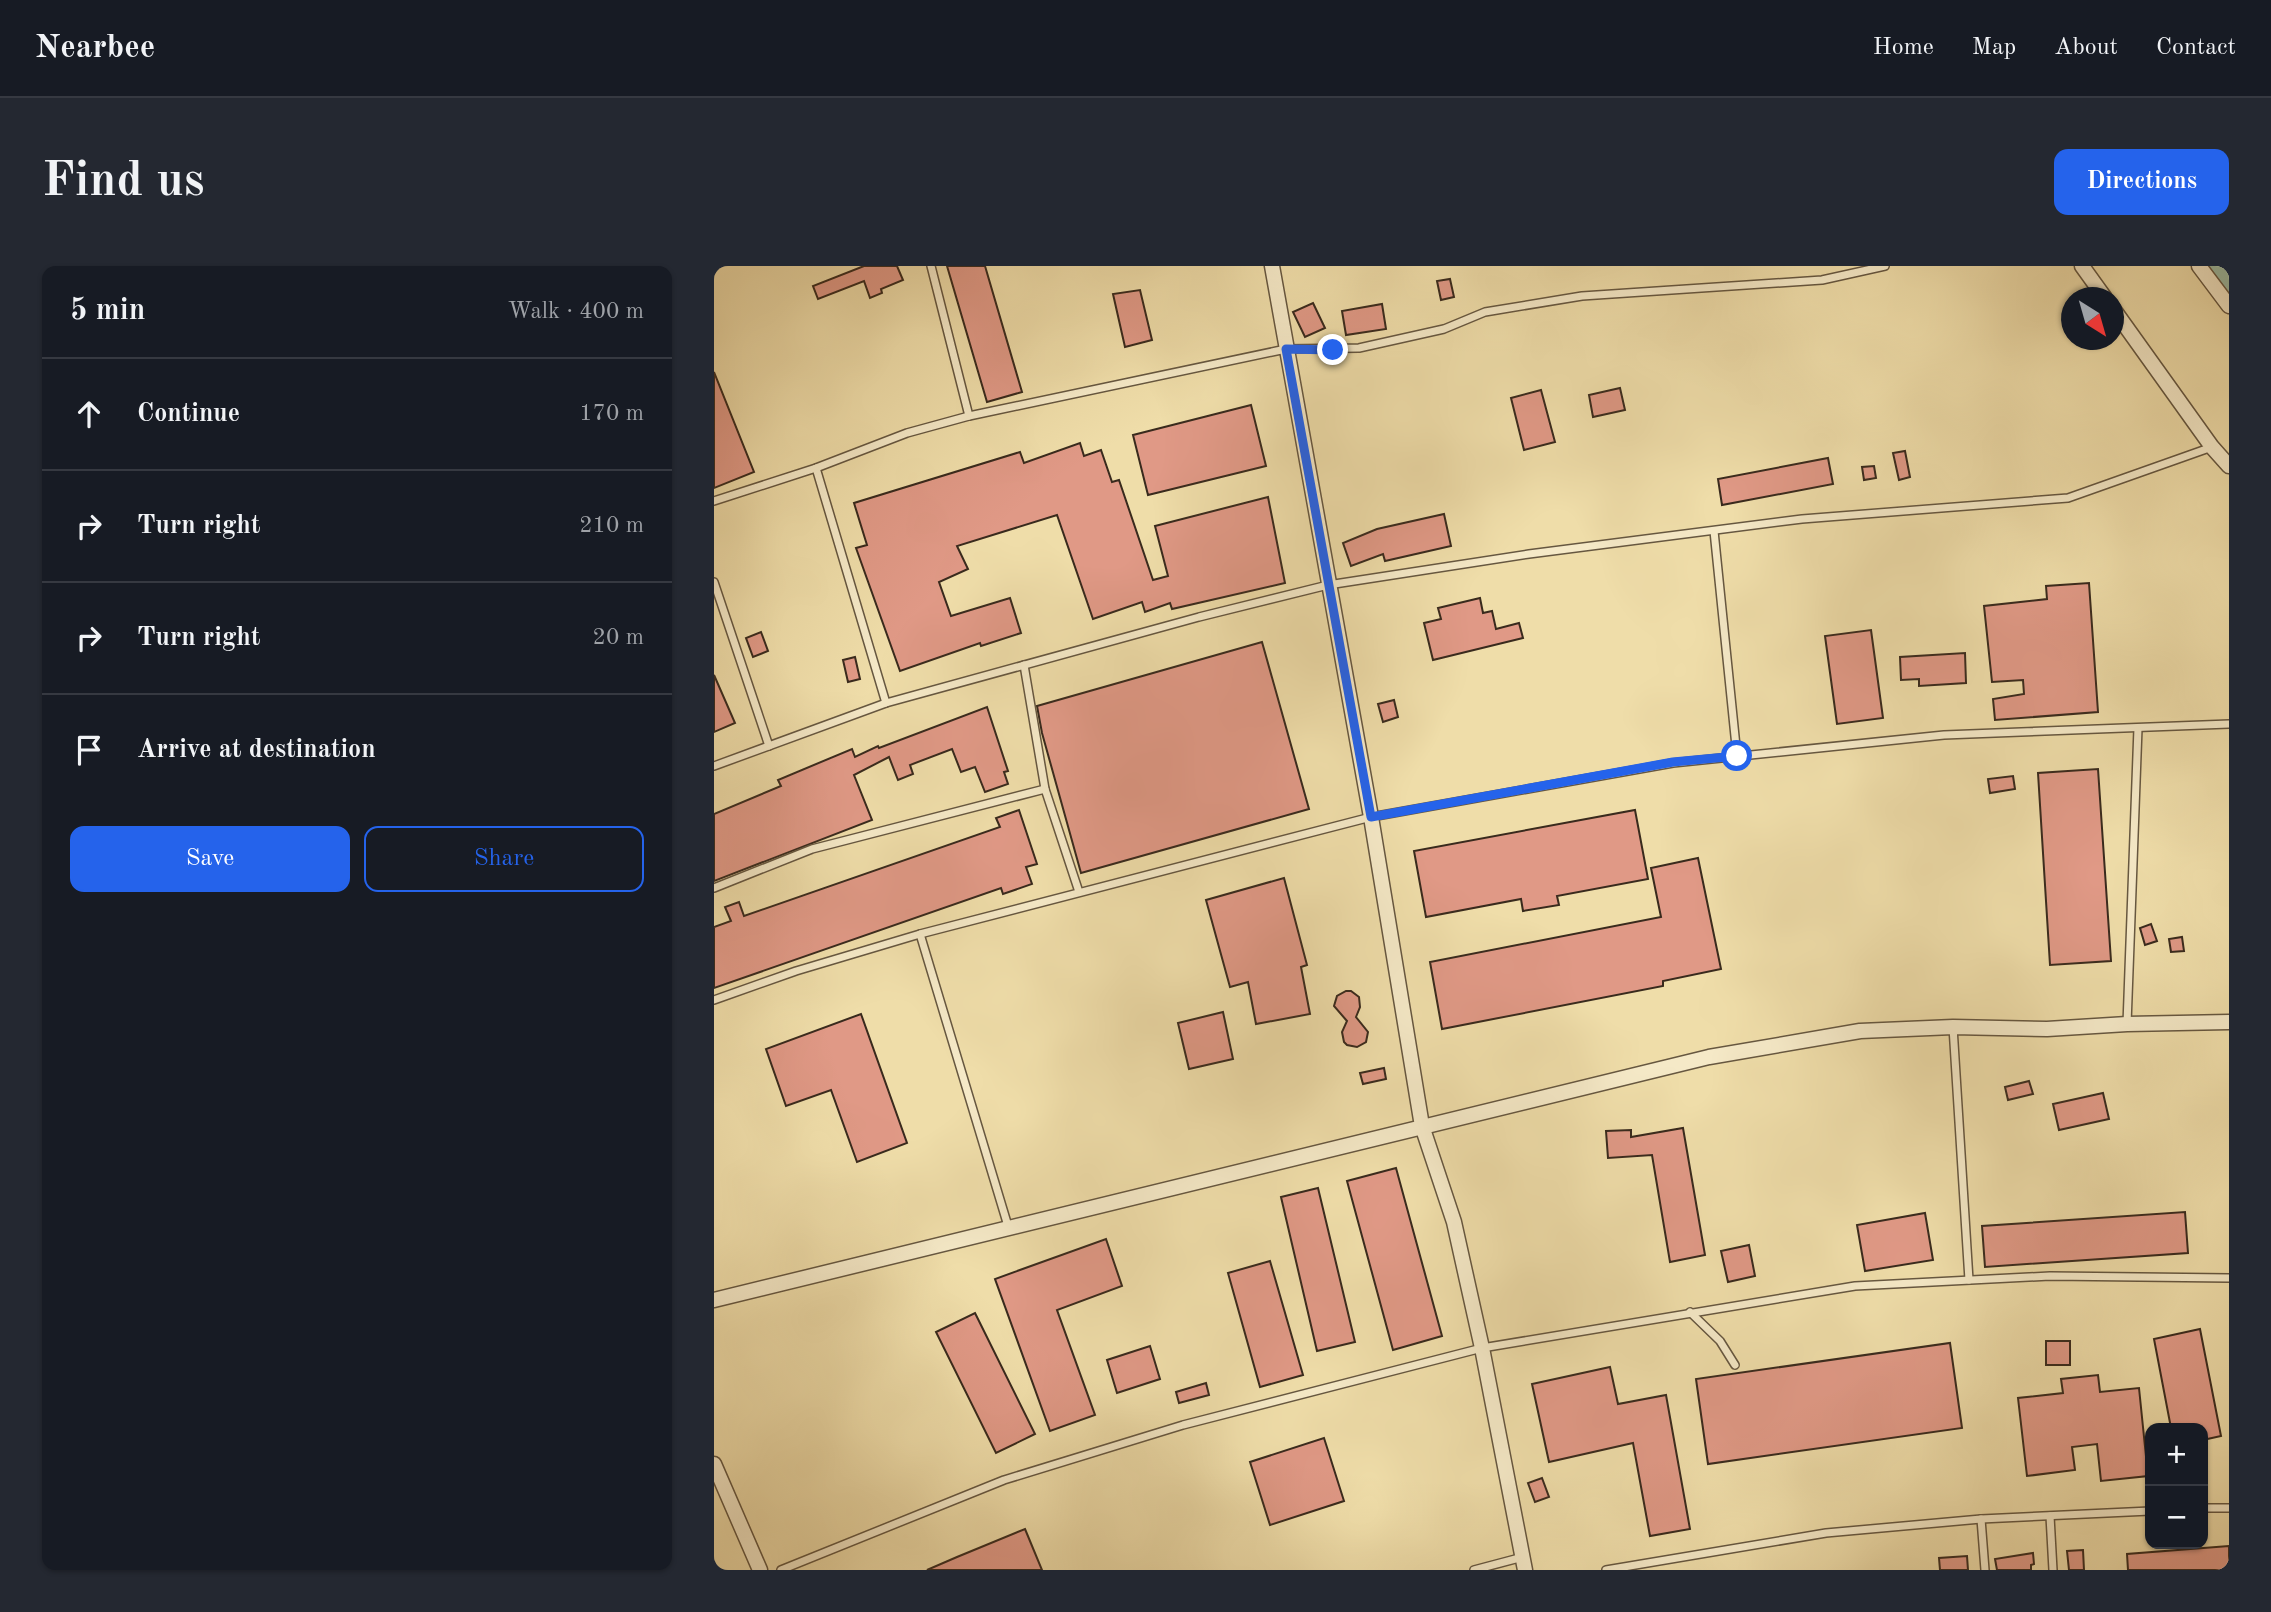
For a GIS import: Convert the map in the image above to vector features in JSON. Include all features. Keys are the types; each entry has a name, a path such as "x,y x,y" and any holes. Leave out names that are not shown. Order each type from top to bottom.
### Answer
{"street":[{"path":"1272,266 1371,817 1422,1126 1454,1222 1482,1348 1524,1564"},
{"path":"2082,266 2097,287"},
{"path":"2199,266 2229,306"},
{"path":"2124,325 2212,447 2229,466"},
{"path":"714,1300 1008,1226 1709,1057 1860,1031 1953,1027 2047,1029 2229,1022"},
{"path":"714,1464 760,1570"}],"lane":[{"path":"931,266 969,415"},
{"path":"714,501 816,468 907,433 969,415 1286,349 1359,348 1444,329 1485,312 1582,296 1822,280 1885,266"},
{"path":"714,766 886,703 1328,584 1528,554 1802,519 2068,498 2212,447"},
{"path":"816,468 886,703"},
{"path":"1714,531 1737,756"},
{"path":"714,582 769,746"},
{"path":"1024,665 1045,789 1079,892"},
{"path":"714,1000 796,971 920,934 1371,817 1673,762 1944,735 2229,724"},
{"path":"2127,1024 2138,728"},
{"path":"714,888 812,849 1045,789"},
{"path":"920,934 1008,1226"},
{"path":"1953,1027 1969,1280"},
{"path":"781,1570 1004,1480 1182,1425 1482,1348 1855,1286 2050,1276 2229,1278"},
{"path":"1690,1312 1720,1341 1735,1365"},
{"path":"2208,1508 2229,1508"},
{"path":"1606,1570 1826,1533 1981,1519 2145,1511"},
{"path":"2050,1516 2053,1570"},
{"path":"1981,1519 1985,1570"},
{"path":"1474,1570 1524,1564"}],"building":[{"path":"864,266 897,266 903,280 881,289 882,293 870,298 864,281 818,299 813,286"},
{"path":"947,266 985,266 1022,392 987,402"},
{"path":"1450,279 1454,297 1441,300 1437,281"},
{"path":"1140,290 1152,340 1125,347 1113,294"},
{"path":"1313,303 1325,328 1305,337 1293,312"},
{"path":"1382,304 1386,329 1346,335 1342,311"},
{"path":"714,372 754,472 714,488"},
{"path":"1620,388 1625,410 1593,417 1589,395"},
{"path":"1541,390 1555,442 1524,450 1511,398"},
{"path":"1251,405 1266,466 1148,495 1133,435"},
{"path":"1080,443 1084,456 1101,450 1112,482 1119,480 1153,580 1168,576 1155,526 1268,497 1285,583 1172,609 1170,603 1145,612 1142,602 1093,619 1057,515 957,546 968,569 939,582 951,616 1010,598 1021,633 981,646 980,643 900,671 856,548 867,545 854,503 1020,452 1024,463"},
{"path":"1905,451 1910,477 1899,480 1893,453"},
{"path":"1828,458 1833,484 1722,505 1718,479"},
{"path":"1874,466 1876,478 1864,480 1862,467"},
{"path":"1444,514 1451,546 1385,561 1383,554 1351,566 1343,543 1377,529"},
{"path":"2089,583 2098,712 1995,720 1993,699 2024,694 2023,680 1992,682 1984,606 2047,599 2046,586"},
{"path":"1480,598 1483,613 1492,611 1496,629 1519,623 1523,638 1433,660 1424,623 1441,619 1438,608"},
{"path":"1871,630 1883,718 1837,724 1825,636"},
{"path":"761,632 768,651 753,657 746,638"},
{"path":"1262,642 1309,809 1081,873 1037,706"},
{"path":"1965,653 1966,683 1919,686 1919,679 1901,680 1900,657"},
{"path":"855,657 860,679 848,682 843,660"},
{"path":"714,675 735,723 714,732"},
{"path":"1394,700 1398,717 1383,722 1378,704"},
{"path":"987,707 1008,771 1004,772 1008,784 985,792 975,767 961,772 952,749 910,765 913,774 898,780 889,757 854,775 872,820 714,881 714,814 781,786 778,780 852,749 855,757 878,746 879,748"},
{"path":"2098,769 2111,961 2050,965 2038,773"},
{"path":"2013,776 2015,789 1990,793 1988,779"},
{"path":"1019,810 1037,864 1026,867 1032,884 1003,894 1001,888 714,988 714,927 731,921 725,907 739,902 744,916 1000,827 996,818"},
{"path":"1635,810 1648,879 1557,896 1559,905 1523,911 1521,899 1426,917 1414,851"},
{"path":"1698,858 1721,969 1663,981 1663,986 1442,1029 1430,962 1661,917 1651,868"},
{"path":"1284,878 1307,965 1301,967 1310,1014 1256,1024 1248,982 1230,987 1206,900"},
{"path":"2151,924 2157,941 2145,945 2140,928"},
{"path":"2182,937 2184,951 2171,952 2169,939"},
{"path":"1346,991 1359,997 1360,1007 1356,1017 1368,1032 1366,1042 1357,1047 1344,1042 1342,1032 1347,1021 1334,1006 1337,996"},
{"path":"1223,1012 1233,1059 1189,1069 1178,1023"},
{"path":"861,1014 907,1143 857,1162 831,1090 786,1106 766,1049"},
{"path":"1384,1068 1386,1079 1363,1084 1360,1073"},
{"path":"2029,1081 2033,1094 2008,1100 2005,1087"},
{"path":"2103,1093 2109,1119 2059,1130 2053,1104"},
{"path":"1683,1128 1705,1255 1670,1262 1652,1155 1608,1158 1606,1131 1631,1130 1631,1137"},
{"path":"1396,1168 1442,1336 1393,1350 1347,1181"},
{"path":"1318,1188 1355,1342 1317,1351 1281,1197"},
{"path":"2185,1212 2188,1253 1985,1267 1982,1226"},
{"path":"1925,1213 1933,1260 1865,1271 1857,1225"},
{"path":"1106,1239 1122,1286 1057,1310 1095,1415 1050,1431 995,1279"},
{"path":"1749,1245 1755,1276 1728,1282 1721,1251"},
{"path":"1270,1261 1303,1375 1260,1387 1228,1273"},
{"path":"975,1313 1035,1434 996,1453 936,1332"},
{"path":"2200,1329 2221,1436 2208,1439 2208,1423 2170,1423 2154,1339"},
{"path":"2046,1341 2070,1341 2070,1365 2046,1365"},
{"path":"1950,1343 1962,1428 1708,1464 1696,1379"},
{"path":"1150,1346 1160,1379 1117,1393 1107,1360"},
{"path":"1610,1367 1618,1404 1666,1395 1690,1529 1650,1536 1633,1443 1549,1462 1532,1384"},
{"path":"2098,1375 2100,1392 2139,1388 2145,1476 2101,1481 2097,1444 2072,1447 2075,1470 2027,1476 2018,1398 2063,1393 2061,1379"},
{"path":"1206,1383 1209,1395 1179,1403 1176,1392"},
{"path":"1324,1438 1344,1501 1270,1525 1250,1462"},
{"path":"1542,1478 1549,1497 1535,1502 1528,1483"},
{"path":"1025,1529 1042,1570 927,1570 957,1557"},
{"path":"2229,1546 2229,1570 2128,1570 2127,1554"},
{"path":"2083,1550 2084,1570 2069,1570 2067,1551"},
{"path":"2033,1553 2034,1564 2031,1565 2031,1570 1997,1570 1995,1559"},
{"path":"1967,1556 1968,1570 1940,1570 1939,1558"}],"waterway":[{"path":"2213,266 2229,287"}],"route":[{"path":"1333,350 1286,349 1371,817 1673,762 1737,756"}]}
